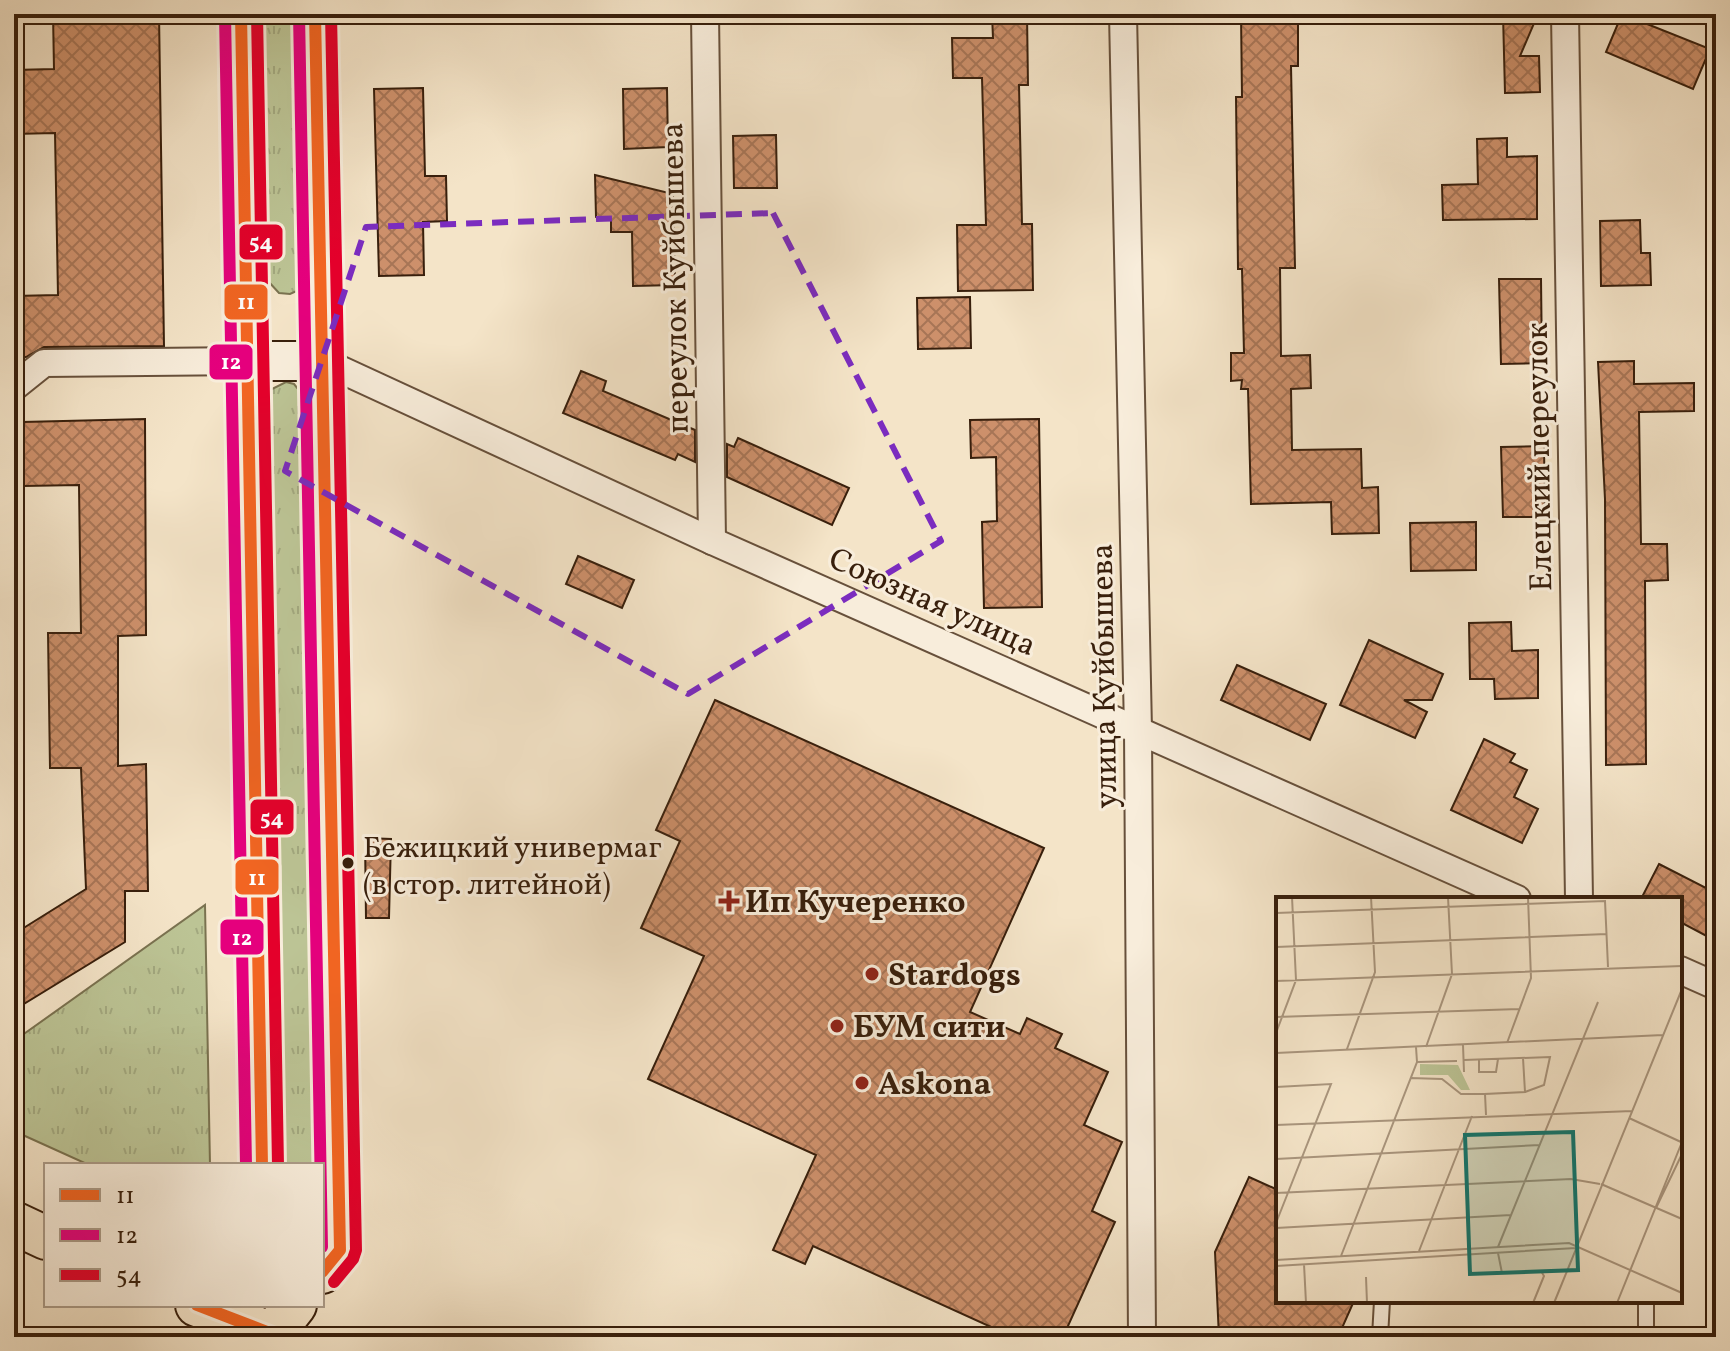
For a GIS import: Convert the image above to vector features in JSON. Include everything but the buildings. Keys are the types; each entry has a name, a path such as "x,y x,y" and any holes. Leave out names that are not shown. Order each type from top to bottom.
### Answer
{"main road":[{"path":"241,14 250,361 262,1163"},
{"path":"315,14 340,1250 324,1270"},
{"path":"250,361 322,361"},
{"path":"14,1223 44,1237"},
{"path":"206,1307 278,1324"}],"street":[{"name":"переулок Куйбышева","path":"705,14 712,541"},
{"name":"улица Куйбышева","path":"1123,14 1138,730 1142,1337"},
{"name":"Елецкий переулок","path":"1565,14 1579,897"},
{"path":"14,387 44,363 250,361"},
{"name":"Союзная улица","path":"322,361 712,541 1513,897"},
{"path":"1682,971 1716,986"}],"lane":[{"path":"1380,1337 1382,1303"},
{"path":"1646,1303 1646,1337"}],"highlighted area":[{"path":"773,213 941,541 688,694 285,471 366,227"}],"green space":[{"path":"260,14 299,14 301,289 290,294 279,293 268,281"},
{"path":"286,382 294,384 303,395 318,1163 280,1163 270,390"},
{"path":"205,905 210,1163 85,1163 14,1131 14,1041"}],"transit line":[{"name":"12","path":"225,14 246,1163"},
{"name":"11","path":"241,14 262,1163"},
{"name":"54","path":"257,14 278,1163"},
{"name":"12","path":"299,14 320,1163"},
{"name":"11","path":"315,14 340,1250 324,1270"},
{"name":"54","path":"331,14 356,1250 353,1259 334,1282"},
{"name":"11","path":"202,1307 280,1337"}],"place":[{"name":"Бежицкий универмаг (в стор. литейной)","path":"348,863"},
{"name":"Ип Кучеренко","path":"729,901"},
{"name":"Stardogs","path":"872,974"},
{"name":"БУМ сити","path":"837,1026"},
{"name":"Askona","path":"862,1083"}]}
